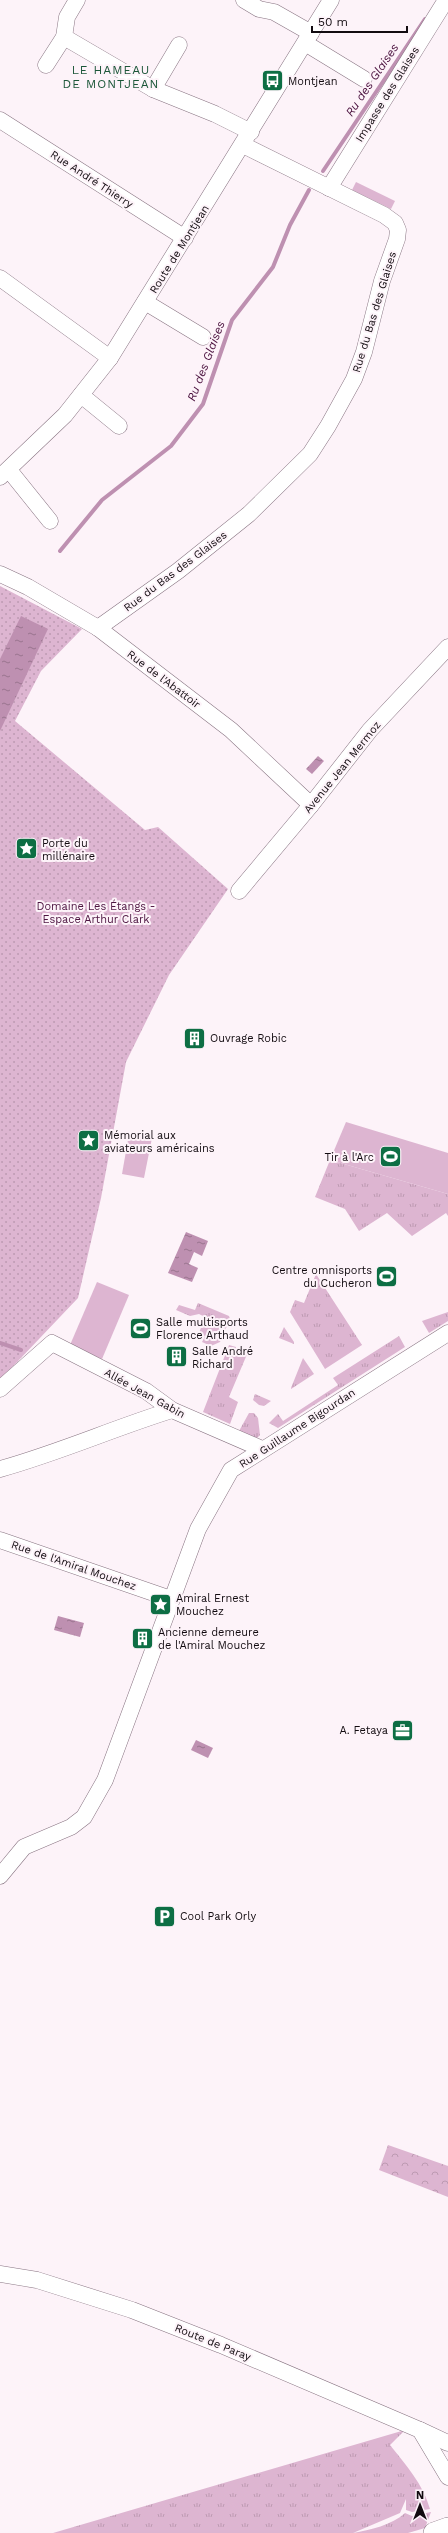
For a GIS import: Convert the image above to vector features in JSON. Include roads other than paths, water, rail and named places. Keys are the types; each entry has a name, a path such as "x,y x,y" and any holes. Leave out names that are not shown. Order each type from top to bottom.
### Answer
{"main road":[{"path":"434,2533 448,2528"}],"street":[{"path":"46,65 64,37 67,17 77,0"},
{"path":"244,0 259,9 274,12 364,79"},
{"name":"Route de Montjean","path":"5,474 65,415 110,358 331,0"},
{"name":"Impasse des Glaises","path":"329,188 446,0"},
{"path":"64,37 153,89 215,114 247,138 329,188"},
{"path":"153,89 179,45"},
{"name":"Rue André Thierry","path":"0,120 185,238"},
{"name":"Rue du Bas des Glaises","path":"98,628 178,571 249,514 310,454 328,426 354,379 364,352 382,281 397,239 398,230 395,223 384,215 329,188"},
{"path":"0,278 110,358"},
{"path":"145,302 203,337"},
{"path":"81,394 119,426"},
{"path":"5,474 50,521"},
{"name":"Rue de l'Abattoir","path":"0,574 28,587 98,628 231,730 311,806"},
{"name":"Avenue Jean Mermoz","path":"239,891 311,806 370,730 448,646"},
{"name":"Rue Guillaume Bigourdan","path":"0,1876 24,1847 71,1827 84,1816 106,1778 198,1529 231,1470 262,1449 448,1333"},
{"name":"Allée Jean Gabin","path":"0,1389 52,1342 146,1391 172,1410 262,1449"},
{"path":"0,1469 41,1458 113,1429 172,1410"},
{"name":"Rue de l'Amiral Mouchez","path":"0,1540 171,1599"},
{"name":"Route de Paray","path":"0,2274 38,2280 132,2310 221,2345 448,2443"},
{"path":"420,2430 448,2477"}],"water":[{"path":"21,616 48,629 0,731 0,659"},
{"path":"318,756 324,761 312,774 306,769"},
{"path":"186,1232 208,1241 202,1256 194,1252 189,1264 198,1268 192,1282 168,1273"},
{"path":"58,1616 84,1623 80,1637 54,1630"},
{"path":"196,1740 213,1748 208,1758 191,1750"}],"waterway":[{"name":"Ru des Glaises","path":"323,171 425,19"},
{"name":"Ru des Glaises","path":"60,551 102,500 171,446 203,404 232,320 273,267 290,225 309,190"},
{"path":"0,1343 21,1350"}],"place":[{"name":"Montjean","path":"272,81"},
{"name":"Porte du millénaire","path":"27,849"},
{"name":"Ouvrage Robic","path":"195,1038"},
{"name":"Mémorial aux aviateurs américains","path":"88,1141"},
{"name":"Tir à l'Arc","path":"390,1157"},
{"name":"Centre omnisports du Cucheron","path":"387,1276"},
{"name":"Salle multisports Florence Arthaud","path":"140,1328"},
{"name":"Salle André Richard","path":"177,1357"},
{"name":"Amiral Ernest Mouchez","path":"161,1604"},
{"name":"Ancienne demeure de l'Amiral Mouchez","path":"143,1638"},
{"name":"A. Fetaya","path":"403,1730"},
{"name":"Cool Park Orly","path":"165,1916"}],"district":[{"name":"LE HAMEAU DE MONTJEAN","path":"111,77"}],"park label":[{"name":"Domaine Les Étangs - Espace Arthur Clark","path":"96,912"}]}
